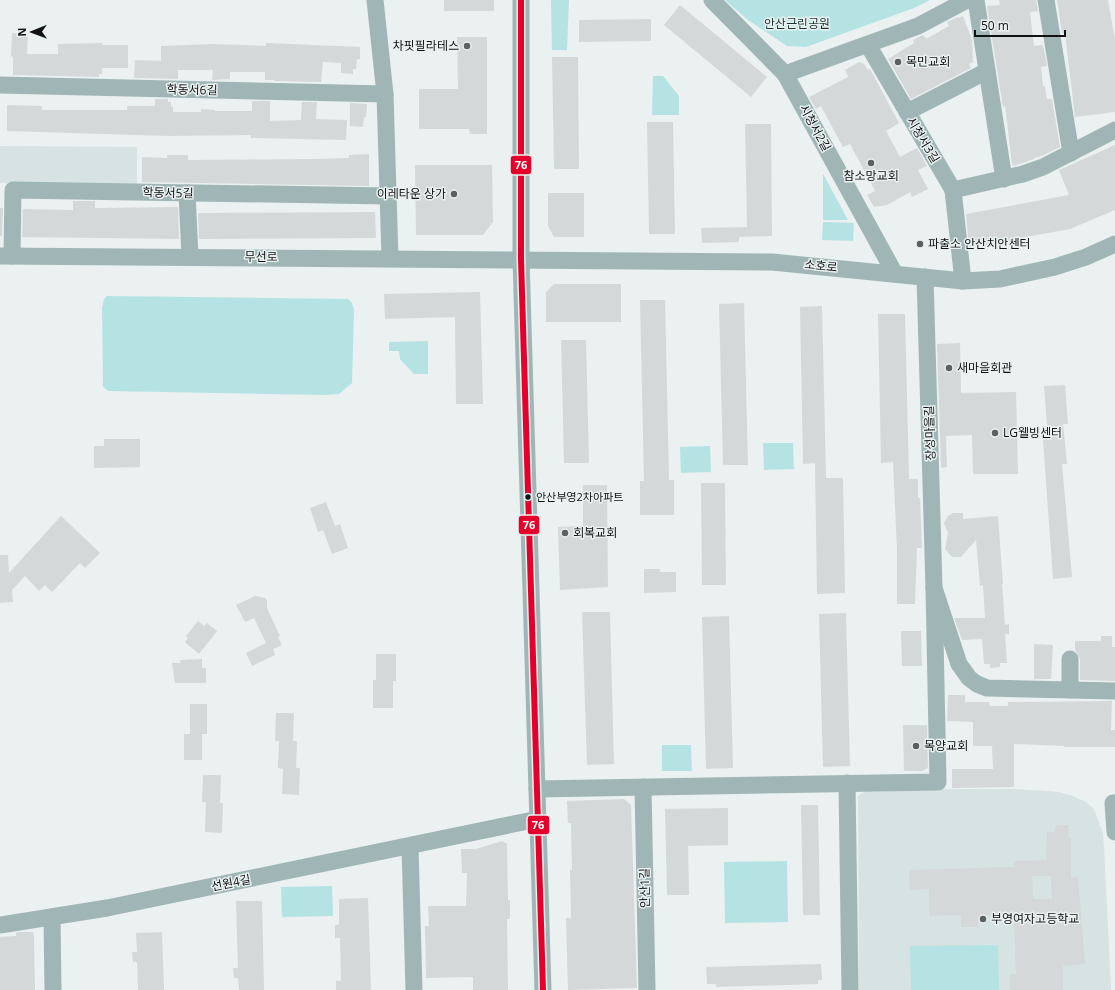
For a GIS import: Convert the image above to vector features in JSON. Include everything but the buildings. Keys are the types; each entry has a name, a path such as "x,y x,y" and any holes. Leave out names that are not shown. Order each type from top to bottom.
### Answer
{"street":[{"path":"375,0 385,94 390,258"},
{"path":"521,0 521,259 543,990"},
{"name":"시청서2길","path":"712,0 785,74 895,274"},
{"path":"785,74 918,26 967,0"},
{"path":"976,0 1004,179"},
{"path":"1046,0 1071,153"},
{"name":"시청서3길","path":"868,45 953,190"},
{"path":"907,112 987,71"},
{"name":"학동서6길","path":"0,85 385,94"},
{"path":"963,280 953,190 1004,179 1043,167 1115,130"},
{"name":"학동서5길","path":"6,256 13,190 388,196"},
{"path":"187,193 190,257"},
{"name":"소호로","path":"521,259 772,262 963,280 1000,279 1055,267 1086,257 1115,244"},
{"name":"무선로","path":"6,256 521,259"},
{"name":"장성마을길","path":"847,783 938,782 925,277"},
{"name":"장성마을길","path":"934,588 959,664 969,678 977,684 993,689 1115,691"},
{"path":"1070,659 1070,690"},
{"path":"537,789 847,783 850,990"},
{"name":"안산1길","path":"643,787 647,990"},
{"path":"1115,803 1113,803 1115,832"},
{"name":"선원4길","path":"0,925 52,917 538,819"},
{"path":"410,846 414,990"},
{"path":"52,917 53,990"}],"shaded area":[{"path":"0,146 137,147 137,185 0,183"},
{"name":"부영여자고등학교","path":"948,789 1017,789 1059,792 1086,802 1094,809 1103,833 1111,990 859,990 858,796 864,792"}],"green space":[{"path":"551,0 569,0 567,50 552,50"},
{"name":"안산근린공원","path":"725,0 930,0 914,8 806,47 787,46 748,20"},
{"path":"653,76 663,76 679,96 679,115 652,115"},
{"path":"823,174 848,220 823,220"},
{"path":"823,222 854,223 853,241 822,240"},
{"path":"107,296 348,299 352,303 354,310 352,383 339,394 326,395 108,391 103,387 102,308 104,299"},
{"path":"428,341 428,374 414,374 400,359 399,351 389,351 389,342"},
{"path":"763,443 793,443 794,469 764,470"},
{"path":"710,446 711,472 681,473 680,447"},
{"path":"662,745 691,745 692,771 662,771"},
{"path":"787,861 788,922 725,923 724,862"},
{"path":"332,886 333,916 282,917 281,887"},
{"path":"998,945 999,990 911,990 910,946"}],"transit line":[{"name":"76","path":"521,0 521,259 543,990"}],"place":[{"name":"차핏필라테스","path":"467,46"},
{"name":"목민교회","path":"898,62"},
{"name":"참소망교회","path":"871,163"},
{"name":"이레타운 상가","path":"454,194"},
{"name":"파출소 안산치안센터","path":"920,244"},
{"name":"새마을회관","path":"949,368"},
{"name":"LG웰빙센터","path":"995,433"},
{"name":"안산부영2차아파트","path":"528,497"},
{"name":"회복교회","path":"565,533"},
{"name":"목양교회","path":"916,746"},
{"name":"부영여자고등학교","path":"983,919"}]}
